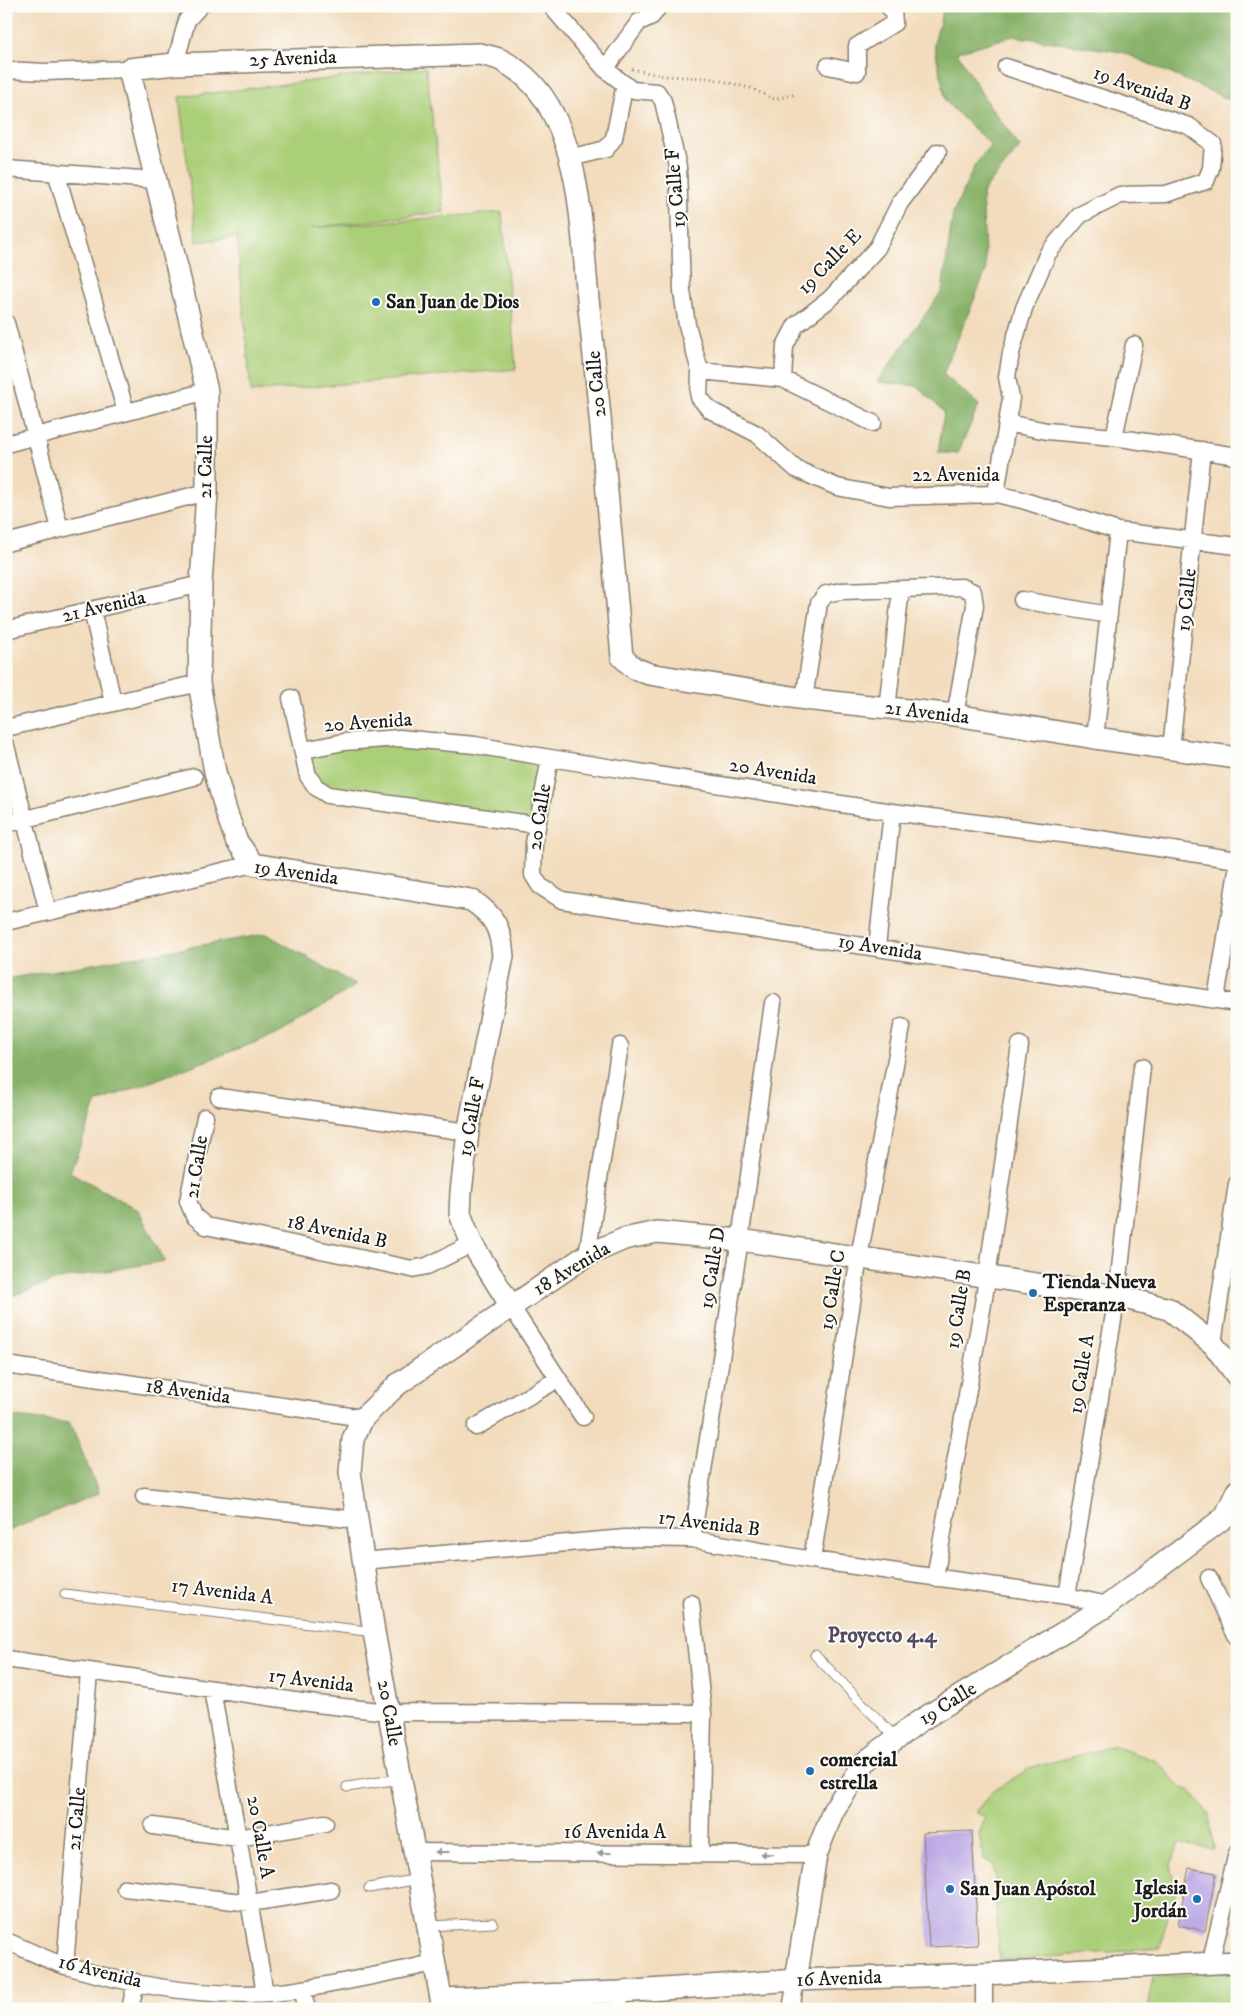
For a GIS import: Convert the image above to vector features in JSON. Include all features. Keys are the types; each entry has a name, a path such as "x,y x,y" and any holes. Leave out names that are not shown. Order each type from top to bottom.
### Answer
{"street":[{"path":"174,64 187,20 200,6"},
{"name":"19 Calle F","path":"551,6 605,68 632,90 657,92 663,101 678,168 682,291 687,325 700,370 698,397"},
{"path":"605,68 639,22 652,16 659,6"},
{"path":"828,66 857,72 857,46 894,23 893,11 888,6"},
{"name":"25 Avenida","path":"6,70 45,72 129,69 174,64 480,54 501,60 522,75 540,92 554,116"},
{"name":"19 Avenida B","path":"996,494 1011,398 1007,376 1011,353 1024,308 1048,253 1080,215 1120,195 1166,194 1206,181 1210,168 1213,144 1189,126 1006,67"},
{"name":"21 Calle","path":"129,69 206,391 207,492 201,584 199,683 215,772 226,811 236,840 253,864"},
{"path":"570,158 606,149 614,138 625,84"},
{"name":"20 Calle","path":"554,116 570,158 578,198 622,657"},
{"name":"19 Calle E","path":"783,379 785,346 796,325 831,298 877,248 900,203 938,152"},
{"path":"6,169 156,180"},
{"path":"56,172 126,412"},
{"path":"6,322 34,436 60,529"},
{"path":"1114,437 1134,345"},
{"path":"700,370 783,379 873,423"},
{"path":"6,444 206,391"},
{"name":"22 Avenida","path":"698,397 710,410 757,434 796,469 837,487 889,497 996,494 1022,500 1118,531 1237,546"},
{"path":"1007,423 1237,456"},
{"name":"19 Calle","path":"1171,749 1202,450"},
{"path":"6,543 207,492"},
{"path":"1095,738 1118,531"},
{"name":"21 Avenida","path":"6,630 201,584"},
{"path":"804,699 819,603 826,594 841,591 962,587 973,592 975,606 955,715"},
{"path":"887,708 901,589"},
{"path":"1022,600 1109,615"},
{"path":"92,610 113,702"},
{"name":"21 Avenida","path":"622,657 634,668 649,674 804,699 955,715 1095,738 1237,758"},
{"path":"6,728 199,683"},
{"path":"291,698 304,750 308,776 316,787 328,795 537,825"},
{"name":"20 Avenida","path":"304,750 344,742 399,738 475,745 892,812 1100,839 1237,860"},
{"path":"6,746 48,912"},
{"name":"20 Calle","path":"533,875 534,843 550,758"},
{"path":"6,824 194,777"},
{"path":"877,947 892,812"},
{"name":"19 Avenida","path":"6,922 253,864 471,900 482,907 493,918"},
{"path":"1216,999 1237,870"},
{"name":"19 Avenida","path":"533,875 540,886 562,900 1237,1002"},
{"name":"19 Calle F","path":"493,918 502,939 503,956 468,1132 460,1214 472,1244 511,1306"},
{"name":"19 Calle D","path":"692,1539 740,1240 773,1003"},
{"name":"19 Calle C","path":"812,1560 859,1257 902,1027"},
{"name":"19 Calle B","path":"935,1578 986,1277 1020,1045"},
{"path":"588,1255 620,1046"},
{"name":"19 Calle A","path":"1067,1596 1117,1296 1142,1067"},
{"path":"220,1097 468,1132"},
{"name":"21 Calle","path":"194,1216 188,1201 205,1117"},
{"path":"1213,1344 1237,1184"},
{"name":"18 Avenida B","path":"194,1216 206,1226 412,1269 427,1266 472,1244"},
{"name":"18 Avenida","path":"6,1366 363,1418 397,1385 588,1255 624,1239 657,1232 740,1240 1117,1296 1169,1309 1213,1344 1237,1376"},
{"path":"511,1306 583,1417"},
{"path":"476,1426 558,1379"},
{"name":"20 Calle","path":"363,1418 353,1439 350,1472 374,1632 442,2004"},
{"name":"19 Calle","path":"791,2009 816,1855 833,1811 865,1762 918,1722 1108,1605 1225,1517 1237,1490"},
{"path":"144,1496 357,1520"},
{"name":"17 Avenida B","path":"362,1561 625,1538 692,1539 812,1560 1067,1596"},
{"path":"1208,1578 1237,1637"},
{"path":"1067,1596 1108,1605"},
{"path":"691,1603 703,1713 700,1853"},
{"name":"17 Avenida","path":"6,1659 388,1712 703,1713"},
{"name":"21 Calle","path":"65,1966 89,1672"},
{"name":"20 Calle A","path":"212,1689 265,1993"},
{"path":"153,1826 238,1838 325,1823"},
{"name":"16 Avenida A","path":"414,1852 816,1855"},
{"path":"1210,1964 1237,1852"},
{"path":"125,1888 250,1903 331,1890"},
{"name":"16 Avenida","path":"6,1941 65,1966 136,1982 203,1994 265,1993 302,1989 434,1963"},
{"name":"16 Avenida","path":"442,2004 619,2000 796,1980 984,1974 1237,1962"},
{"path":"984,1974 984,2009"},
{"path":"130,2009 136,1982"},
{"path":"302,1989 306,2009"}],"lane":[{"name":"17 Avenida A","path":"65,1594 374,1632"},
{"path":"815,1655 896,1738"},
{"path":"347,1787 401,1778"},
{"path":"368,1888 419,1878"},
{"path":"428,1926 493,1923"}],"path":[{"path":"625,84 630,68 664,76 709,78 750,88 774,99 797,94"}],"green space":[{"path":"944,6 1237,6 1237,103 1122,52 1013,36 957,52 987,102 1020,147 982,193 986,271 943,374 979,405 958,453 938,453 944,412 917,386 877,382 942,291 953,213 975,165 991,145 946,102 934,44"},
{"path":"426,67 444,212 311,228 502,212 516,369 251,392 237,237 197,242 179,97"},
{"path":"344,742 550,758 537,825 316,787 304,750"},
{"path":"266,934 356,985 280,1033 97,1102 70,1172 138,1210 165,1261 59,1279 6,1298 6,979"},
{"path":"6,1416 70,1423 99,1493 6,1532"},
{"path":"1114,1746 1157,1761 1180,1787 1191,1791 1209,1815 1214,1849 1179,1844 1171,1865 1176,1892 1164,1926 1161,1948 999,1961 994,1864 984,1859 979,1835 985,1817 975,1812 993,1791 1030,1768"},
{"path":"1237,1971 1237,2009 1147,2009 1153,1977"}],"building":[{"name":"San Juan Apóstol","path":"972,1831 978,1945 929,1947 923,1833"},
{"name":"Iglesia Jordán","path":"1189,1868 1216,1873 1205,1931 1178,1925"}],"place":[{"name":"San Juan de Dios","path":"376,302"},
{"name":"Tienda Nueva Esperanza","path":"1033,1293"},
{"name":"comercial estrella","path":"810,1771"},
{"name":"San Juan Apóstol","path":"950,1889"},
{"name":"Iglesia Jordán","path":"1197,1899"}],"district":[{"name":"Proyecto 4.4","path":"882,1636"}]}
